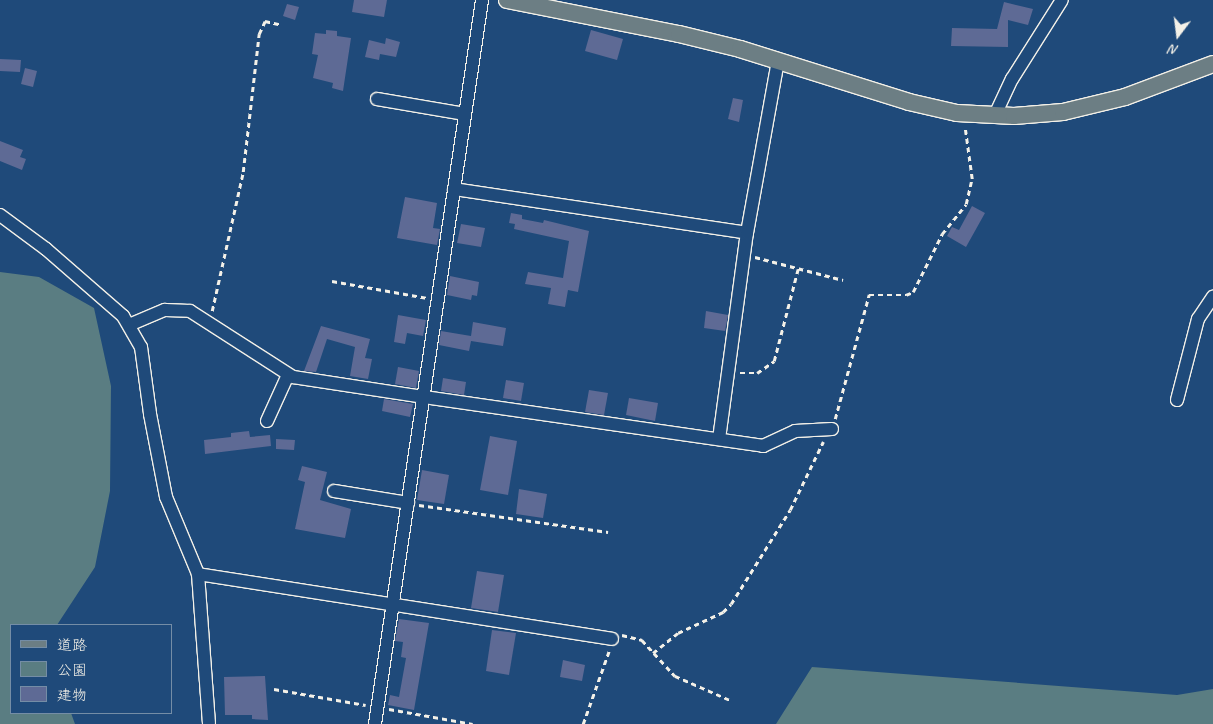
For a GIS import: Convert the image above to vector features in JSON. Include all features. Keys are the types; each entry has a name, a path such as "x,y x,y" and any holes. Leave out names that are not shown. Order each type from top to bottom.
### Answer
{"main road":[{"path":"507,0 679,34 909,102 963,114 1037,116 1084,108 1213,64"}],"street":[{"path":"376,724 482,0"},
{"path":"995,115 1017,71 1062,0"},
{"path":"719,438 747,233 778,62"},
{"path":"377,99 465,114"},
{"path":"454,188 747,233"},
{"path":"0,215 72,270 129,326 141,347 166,497 198,574 209,724"},
{"path":"1177,400 1198,319 1213,297"},
{"path":"129,326 165,310 178,309 209,320 288,375 424,397 719,438 763,446 794,431 832,428"},
{"path":"267,421 288,375"},
{"path":"334,491 408,503"},
{"path":"198,574 612,639"}],"path":[{"path":"209,320 216,300 243,172 258,34 265,20 282,25"},
{"path":"653,653 678,633 723,612 730,604 790,510 814,456 832,428 870,295 906,295 913,292 942,234 966,204 972,179 963,114"},
{"path":"744,254 843,280"},
{"path":"728,373 756,373 774,361 798,268"},
{"path":"332,281 438,300"},
{"path":"408,503 608,532"},
{"path":"583,724 612,639 626,634 634,636 675,676 730,700"}],"green space":[{"path":"0,272 39,277 94,308 111,386 110,491 95,567 58,624 10,624 10,714 71,714 75,724 0,724"},
{"path":"812,667 1177,695 1213,689 1213,724 776,724"}],"building":[{"path":"354,0 387,0 384,17 352,12"},
{"path":"1004,2 1033,9 1028,25 1008,20 1008,47 951,46 952,28 997,29"},
{"path":"287,4 299,7 295,20 283,16"},
{"path":"326,30 337,31 337,36 351,38 343,91 332,88 333,83 313,78 318,55 312,54 315,33 326,34"},
{"path":"591,30 623,39 617,60 585,51"},
{"path":"386,38 400,42 396,57 380,54 379,60 365,57 369,40 385,44"},
{"path":"0,59 21,60 20,72 0,71"},
{"path":"25,68 37,71 33,87 21,84"},
{"path":"733,98 743,100 739,122 728,119"},
{"path":"0,141 23,150 20,157 26,159 22,170 0,161"},
{"path":"405,197 437,203 433,228 440,229 437,245 397,238"},
{"path":"972,206 985,213 966,247 947,236 952,227 959,230"},
{"path":"511,213 522,215 522,219 543,223 544,220 589,231 578,292 568,290 565,307 548,304 551,288 525,284 528,272 563,278 569,241 514,229 515,224 509,223"},
{"path":"461,224 485,228 481,247 457,243"},
{"path":"450,276 479,282 477,296 472,295 471,300 447,295"},
{"path":"706,311 728,315 725,331 704,328"},
{"path":"398,315 426,320 423,336 407,333 405,344 394,342"},
{"path":"473,322 506,328 503,346 471,341 469,351 439,345 441,331 471,336"},
{"path":"321,326 370,339 365,358 372,359 368,379 350,376 355,347 327,339 316,372 304,371"},
{"path":"398,367 419,371 416,388 395,384"},
{"path":"443,378 466,382 464,395 441,391"},
{"path":"506,380 524,383 521,401 503,398"},
{"path":"589,390 608,393 604,415 585,412"},
{"path":"629,398 658,403 655,421 626,415"},
{"path":"384,399 413,404 410,417 382,411"},
{"path":"249,431 250,437 270,435 271,446 205,454 204,440 231,437 231,433"},
{"path":"490,436 517,441 508,495 480,490"},
{"path":"276,439 295,440 294,450 276,449"},
{"path":"302,466 327,472 320,500 351,509 345,538 295,529 305,482 298,480"},
{"path":"422,470 449,475 444,504 417,500"},
{"path":"519,489 547,494 543,518 516,514"},
{"path":"477,571 504,575 498,612 471,608"},
{"path":"399,619 429,623 414,710 388,705 390,695 399,697 406,658 401,657 403,642 395,641"},
{"path":"492,630 516,633 509,675 486,671"},
{"path":"563,660 585,665 582,681 560,677"},
{"path":"265,676 268,720 252,719 252,715 225,715 224,677"}]}
